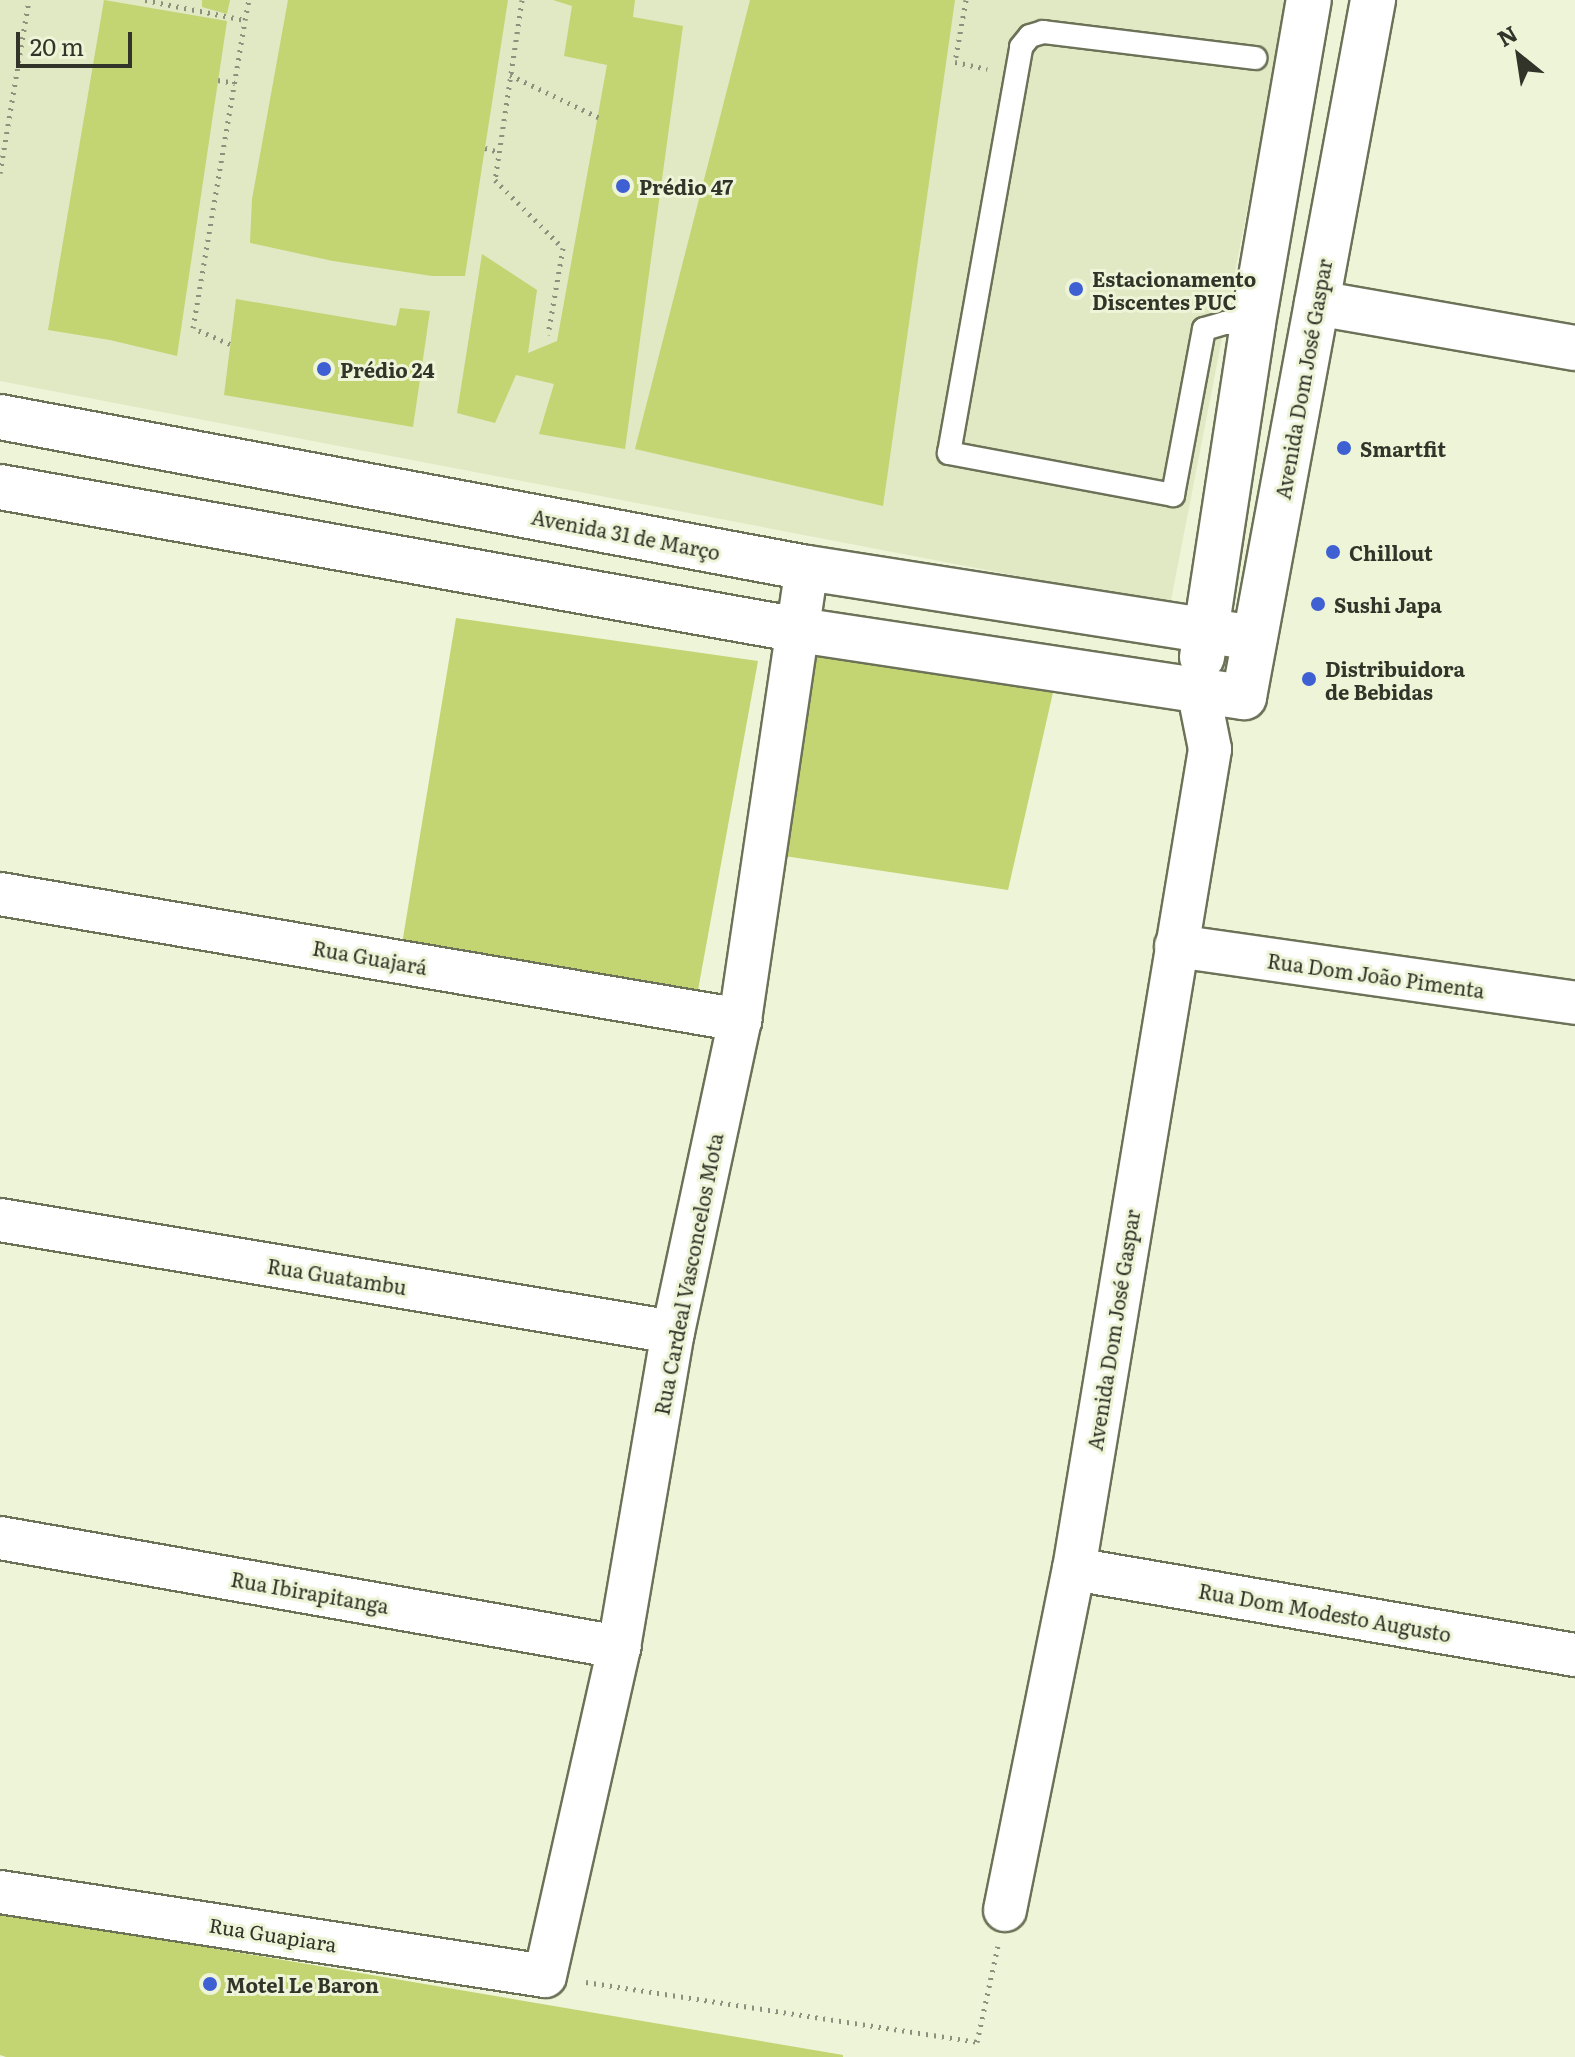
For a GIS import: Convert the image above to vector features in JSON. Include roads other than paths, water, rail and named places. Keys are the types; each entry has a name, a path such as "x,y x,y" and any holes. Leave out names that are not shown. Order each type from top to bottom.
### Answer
{"street":[{"name":"Avenida Dom José Gaspar","path":"1005,1910 1074,1569 1210,749 1198,689 1253,323 1309,0"},
{"name":"Avenida Dom José Gaspar","path":"1210,749 1244,697 1373,0"},
{"path":"1317,303 1575,348"},
{"name":"Avenida 31 de Março","path":"0,417 807,568 1255,638"},
{"path":"0,487 799,630 1244,697"},
{"name":"Rua Cardeal Vasconcelos Mota","path":"545,1976 619,1647 673,1332 740,1020 807,568"},
{"name":"Rua Guajará","path":"0,894 740,1020"},
{"name":"Rua Dom João Pimenta","path":"1176,946 1575,1003"},
{"name":"Rua Guatambu","path":"0,1220 673,1332"},
{"name":"Rua Ibirapitanga","path":"0,1538 619,1647"},
{"name":"Rua Dom Modesto Augusto","path":"1074,1569 1575,1655"},
{"name":"Rua Guapiara","path":"0,1892 545,1976"}],"lane":[{"path":"1253,323 1215,325 1204,329 1200,337 1173,495 949,453 1021,47 1030,36 1043,32 1255,58"}],"place":[{"name":"Prédio 47","path":"623,186"},
{"name":"Estacionamento Discentes PUC","path":"1076,289"},
{"name":"Prédio 24","path":"324,369"},
{"name":"Smartfit","path":"1344,448"},
{"name":"Chillout","path":"1333,552"},
{"name":"Sushi Japa","path":"1318,604"},
{"name":"Distribuidora de Bebidas","path":"1309,679"},
{"name":"Motel Le Baron","path":"210,1984"}]}
